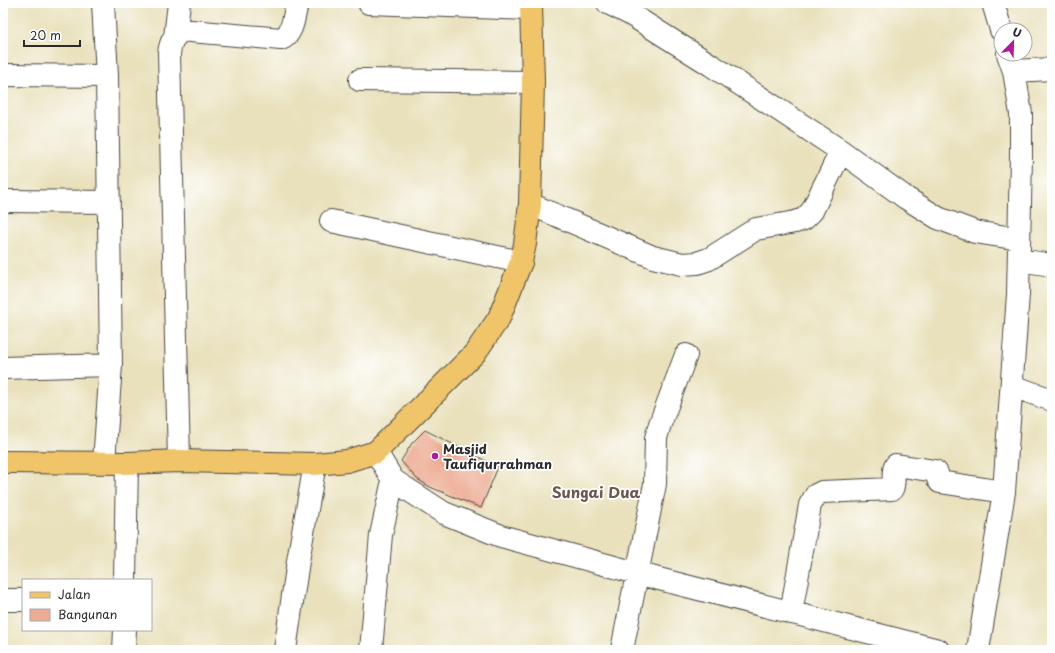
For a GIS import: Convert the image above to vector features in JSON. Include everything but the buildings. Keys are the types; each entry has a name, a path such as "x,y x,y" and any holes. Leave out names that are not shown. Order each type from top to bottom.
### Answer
{"main road":[{"path":"3,462 178,461 315,464 347,461 376,452 475,353 499,318 521,262 530,204 533,82 531,6"}],"street":[{"path":"103,3 107,76 111,365 104,462"},
{"path":"175,37 179,3"},
{"path":"178,461 169,53 171,45 175,37 181,31 281,39 286,37 289,33 296,3"},
{"path":"369,3 531,6"},
{"path":"608,3 630,14 711,64 841,151 906,198 938,218 1019,250 1052,265"},
{"path":"993,3 999,22"},
{"path":"978,650 1004,492 1018,294 1021,114 1011,63 1052,69"},
{"path":"3,75 107,76"},
{"path":"360,80 533,82"},
{"path":"530,204 654,257 682,264 697,263 709,260 756,229 804,219 812,211 841,151"},
{"path":"3,200 109,202"},
{"path":"331,221 521,262"},
{"path":"622,650 654,484 656,438 686,355"},
{"path":"3,368 111,365"},
{"path":"1012,386 1052,400"},
{"path":"376,452 393,480 444,513 500,536 655,578 938,650"},
{"path":"125,579 127,462"},
{"path":"285,650 298,561 315,464"},
{"path":"791,612 810,505 816,495 822,492 892,489 894,486 894,470 896,465 937,471 940,482 1004,492"},
{"path":"371,650 381,535 393,480"},
{"path":"3,600 22,600"},
{"path":"124,650 125,631"}],"place":[{"name":"Masjid Taufiqurrahman","path":"435,456"}],"district":[{"name":"Sungai Dua","path":"596,493"}]}
